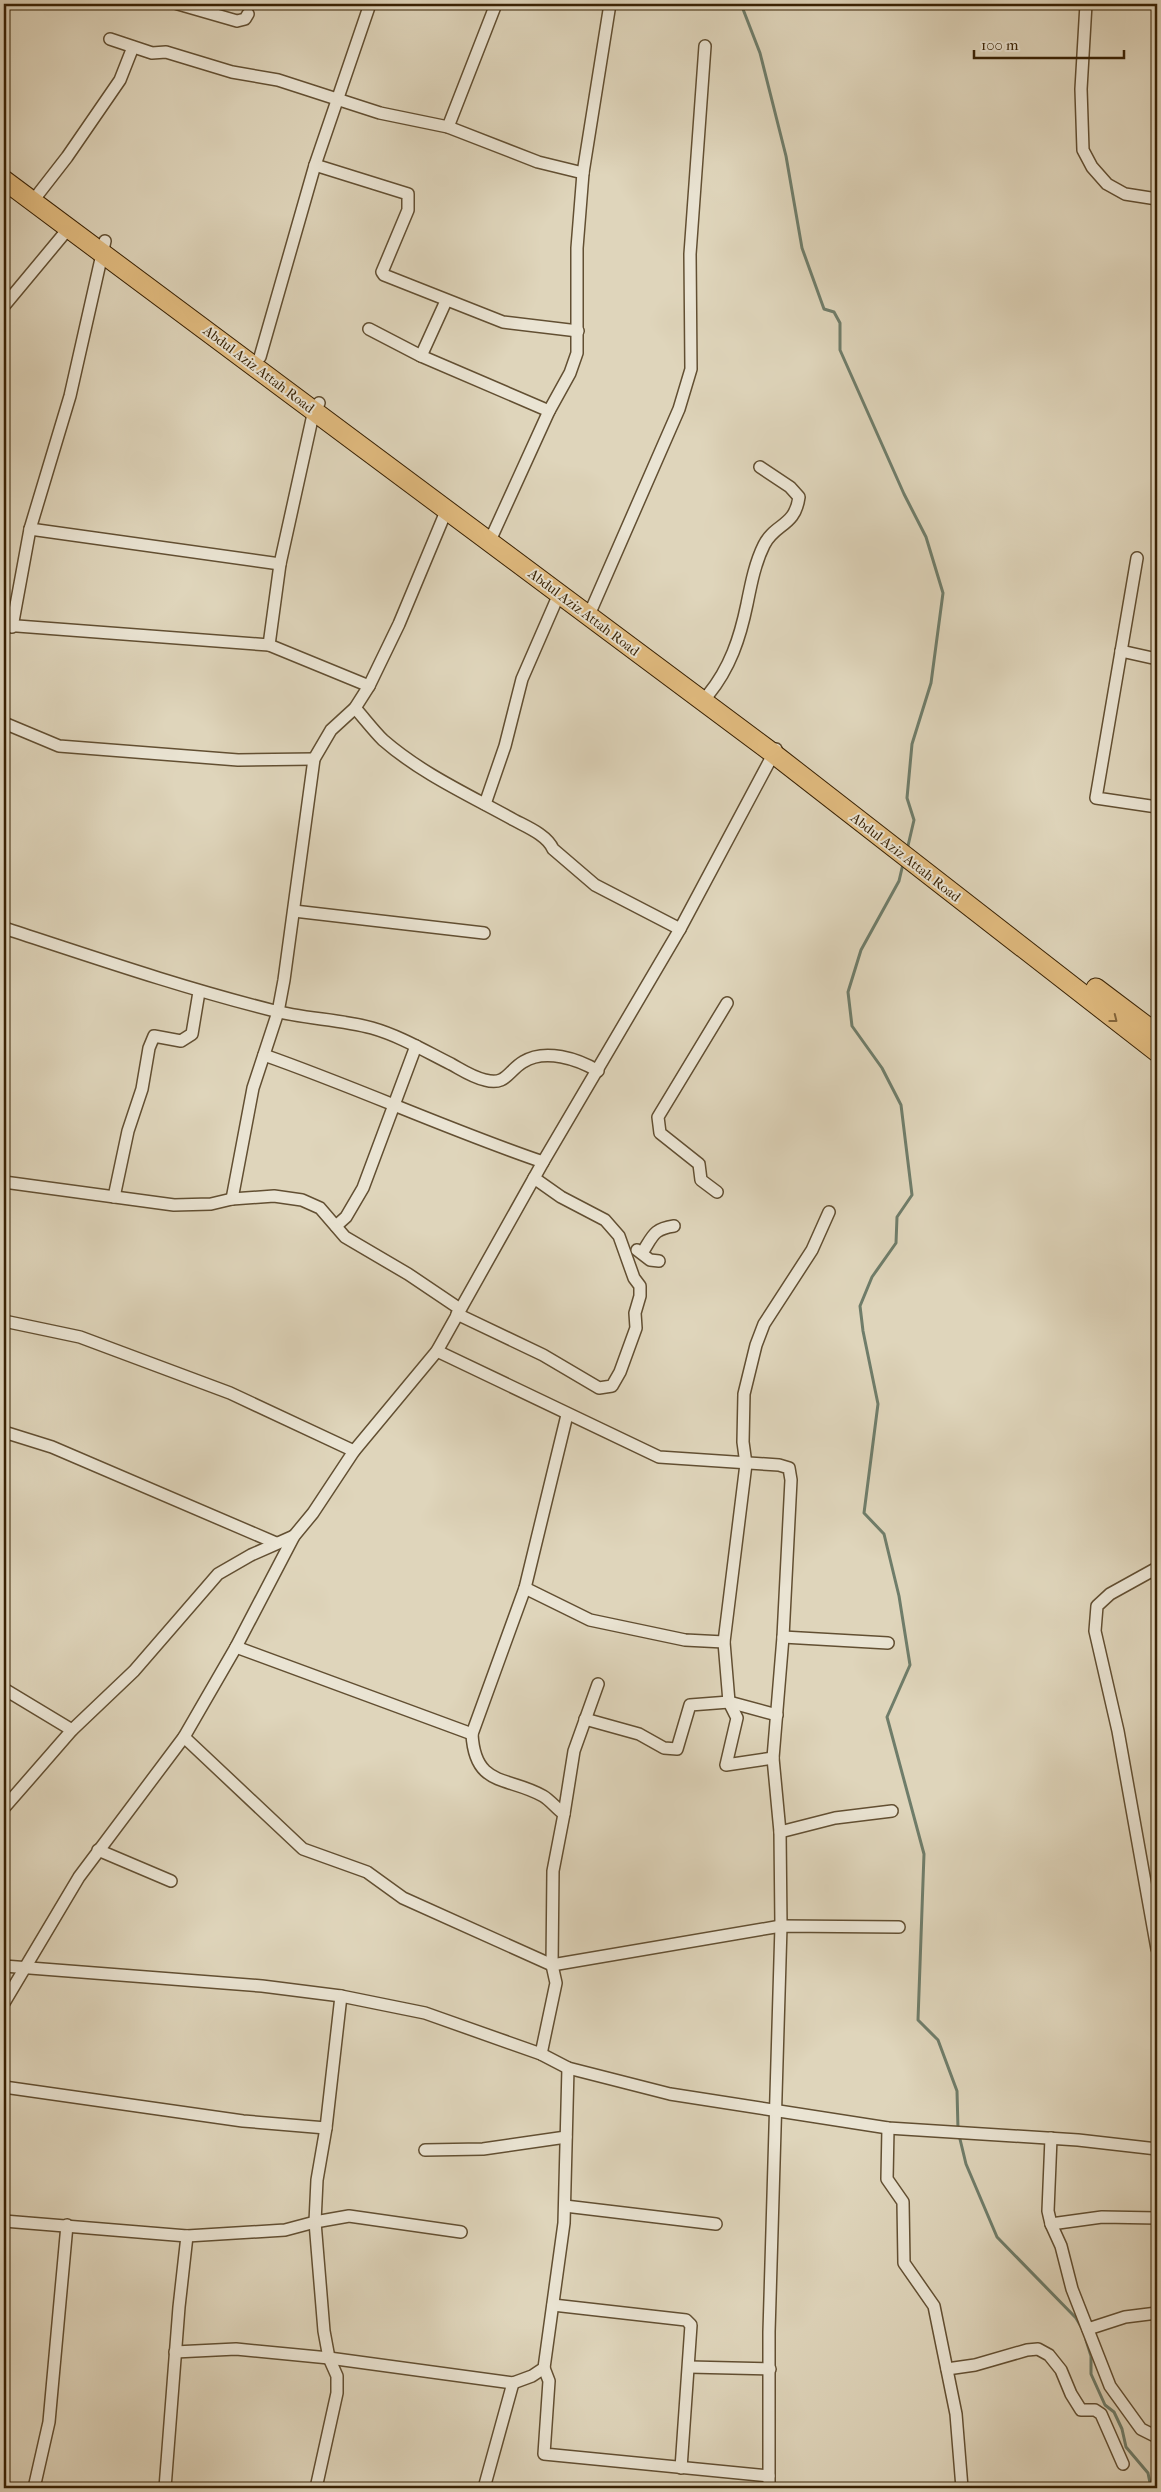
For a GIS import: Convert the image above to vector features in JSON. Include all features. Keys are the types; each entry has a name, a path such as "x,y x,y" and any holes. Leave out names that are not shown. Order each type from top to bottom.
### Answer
{"highway":[{"name":"Abdul Aziz Attah Road","path":"4,168 40,193 104,246 317,406 493,534 708,695 775,751"},
{"name":"Abdul Aziz Attah Road","path":"4,180 68,229 104,246 260,357 317,406 447,509 775,751 907,853 1157,1052"},
{"name":"Abdul Aziz Attah Road","path":"907,853 1157,1034"}],"street":[{"path":"178,4 237,21 245,19 248,14"},
{"path":"260,357 315,165 370,4"},
{"path":"448,127 496,4"},
{"path":"493,534 574,360 578,331 576,302 577,248 583,173 610,4"},
{"path":"1086,4 1081,89 1083,150 1092,167 1107,184 1125,194 1157,199"},
{"path":"110,39 152,53 166,52 232,72 278,80 380,113 448,127 538,162 583,173"},
{"path":"592,608 679,409 691,369 690,254 705,46"},
{"path":"40,193 67,158 120,80 133,48"},
{"path":"315,165 408,194 408,210 382,272 446,301 503,322 578,331"},
{"path":"4,306 68,229"},
{"path":"104,246 70,396 30,529 8,626 269,645 369,686"},
{"path":"421,356 446,301"},
{"path":"369,329 421,356 549,411"},
{"path":"269,645 280,564 317,406"},
{"path":"708,695 722,678 731,660 752,577 764,544 771,534 788,523 798,507 799,497 790,487 760,467"},
{"path":"232,1199 253,1088 278,1012 294,911 314,760 331,730 355,708 369,686 399,624 447,509"},
{"path":"30,529 280,564"},
{"path":"1137,558 1096,798 1157,807"},
{"path":"485,804 504,746 522,679 560,594"},
{"path":"1121,651 1157,659"},
{"path":"355,708 382,739 406,758 451,788 485,804 550,841 553,849 595,886 680,929"},
{"path":"4,723 60,746 238,760 314,760"},
{"path":"4,2003 79,1877 184,1737 236,1647 294,1536 354,1451 436,1351 543,1162 680,929 775,751"},
{"path":"294,911 484,933"},
{"path":"4,928 199,992 278,1012 370,1027 416,1046 476,1078 490,1082 504,1080 520,1063 538,1057 566,1058 582,1062 598,1071"},
{"path":"114,1197 128,1131 142,1089 149,1048 154,1036 181,1041 192,1034 199,992"},
{"path":"717,1192 701,1180 699,1164 660,1133 658,1117 727,1003"},
{"path":"336,1226 346,1217 363,1188 416,1046"},
{"path":"264,1055 395,1104 456,1131 543,1162"},
{"path":"4,1182 174,1205 211,1204 232,1199 274,1196 302,1200 320,1208 345,1237 408,1274 458,1312 543,1355 599,1388 612,1386 620,1372 636,1328 635,1313 640,1296 640,1286 632,1273 619,1236 605,1220 561,1197 534,1178"},
{"path":"773,1758 726,1765 737,1718 729,1702 724,1642 746,1464 743,1442 744,1394 756,1345 764,1324 812,1250 828,1212"},
{"path":"642,1253 654,1232 661,1228 674,1226"},
{"path":"623,1246 642,1253 650,1260 659,1261"},
{"path":"4,1321 80,1337 230,1393 354,1451"},
{"path":"436,1351 659,1458 779,1465 788,1468 791,1480 783,1637 773,1758 780,1832 781,1926 770,2369 769,2488"},
{"path":"564,1814 545,1797 487,1774 479,1763 473,1745 472,1734 525,1588 567,1415"},
{"path":"4,1432 52,1447 276,1543"},
{"path":"4,1808 72,1730 134,1670 218,1574 276,1543 294,1536"},
{"path":"1157,1568 1110,1594 1097,1606 1095,1631 1118,1731 1157,1949"},
{"path":"525,1588 590,1620 684,1640 724,1642"},
{"path":"783,1637 888,1643"},
{"path":"236,1647 472,1734"},
{"path":"541,2054 556,1982 552,1965 552,1871 564,1814 574,1751 598,1684"},
{"path":"4,1689 72,1730"},
{"path":"585,1719 639,1734 664,1748 677,1749 690,1705 729,1702 777,1715"},
{"path":"184,1737 303,1849 367,1872 404,1898 552,1965 781,1926 899,1927"},
{"path":"780,1832 835,1818 892,1812"},
{"path":"98,1850 171,1881"},
{"path":"4,1966 25,1966 262,1986 341,1996 425,2013 541,2054 568,2068 670,2094 888,2128 1051,2138 1157,2149"},
{"path":"316,2488 337,2393 337,2376 328,2358 324,2331 315,2222 317,2180 326,2128 341,1996"},
{"path":"568,2068 565,2206 554,2305 544,2368 549,2381 544,2454 770,2476"},
{"path":"4,2087 243,2121 326,2128"},
{"path":"888,2128 887,2179 903,2202 904,2263 932,2300 956,2414 962,2488"},
{"path":"425,2150 483,2149 566,2137"},
{"path":"1051,2138 1048,2211 1051,2224 1061,2246 1067,2274 1110,2386 1141,2429 1157,2437"},
{"path":"565,2206 716,2224"},
{"path":"4,2221 187,2236 285,2230 349,2216 461,2232"},
{"path":"1051,2224 1102,2217 1157,2218"},
{"path":"34,2488 50,2422 67,2225"},
{"path":"165,2488 175,2352 187,2236"},
{"path":"554,2305 686,2320 691,2325 681,2468"},
{"path":"1088,2330 1126,2316 1157,2313"},
{"path":"175,2352 236,2349 328,2358 513,2383 532,2376 544,2368"},
{"path":"947,2369 975,2365 1027,2350 1038,2350 1049,2355 1060,2370 1081,2410 1095,2410 1102,2414 1123,2464"},
{"path":"688,2367 770,2369"},
{"path":"484,2488 513,2383"}],"waterway":[{"path":"741,4 760,53 786,156 802,248 824,309 834,312 840,323 840,350 904,494 926,537 943,593 931,683 912,744 907,798 914,820 907,850"},
{"path":"903,864 899,881 861,950 848,992 852,1026 882,1068 901,1105 912,1195 897,1217 896,1243 872,1277 860,1306 863,1331 878,1404 864,1513 884,1534 899,1596 910,1665 887,1717 924,1854 918,2020 938,2040 957,2091 958,2129"},
{"path":"959,2135 966,2164 997,2237 1076,2318 1083,2330"},
{"path":"1086,2340 1091,2356 1091,2374 1105,2405 1114,2412 1122,2429 1126,2447 1148,2473 1151,2488"}]}
